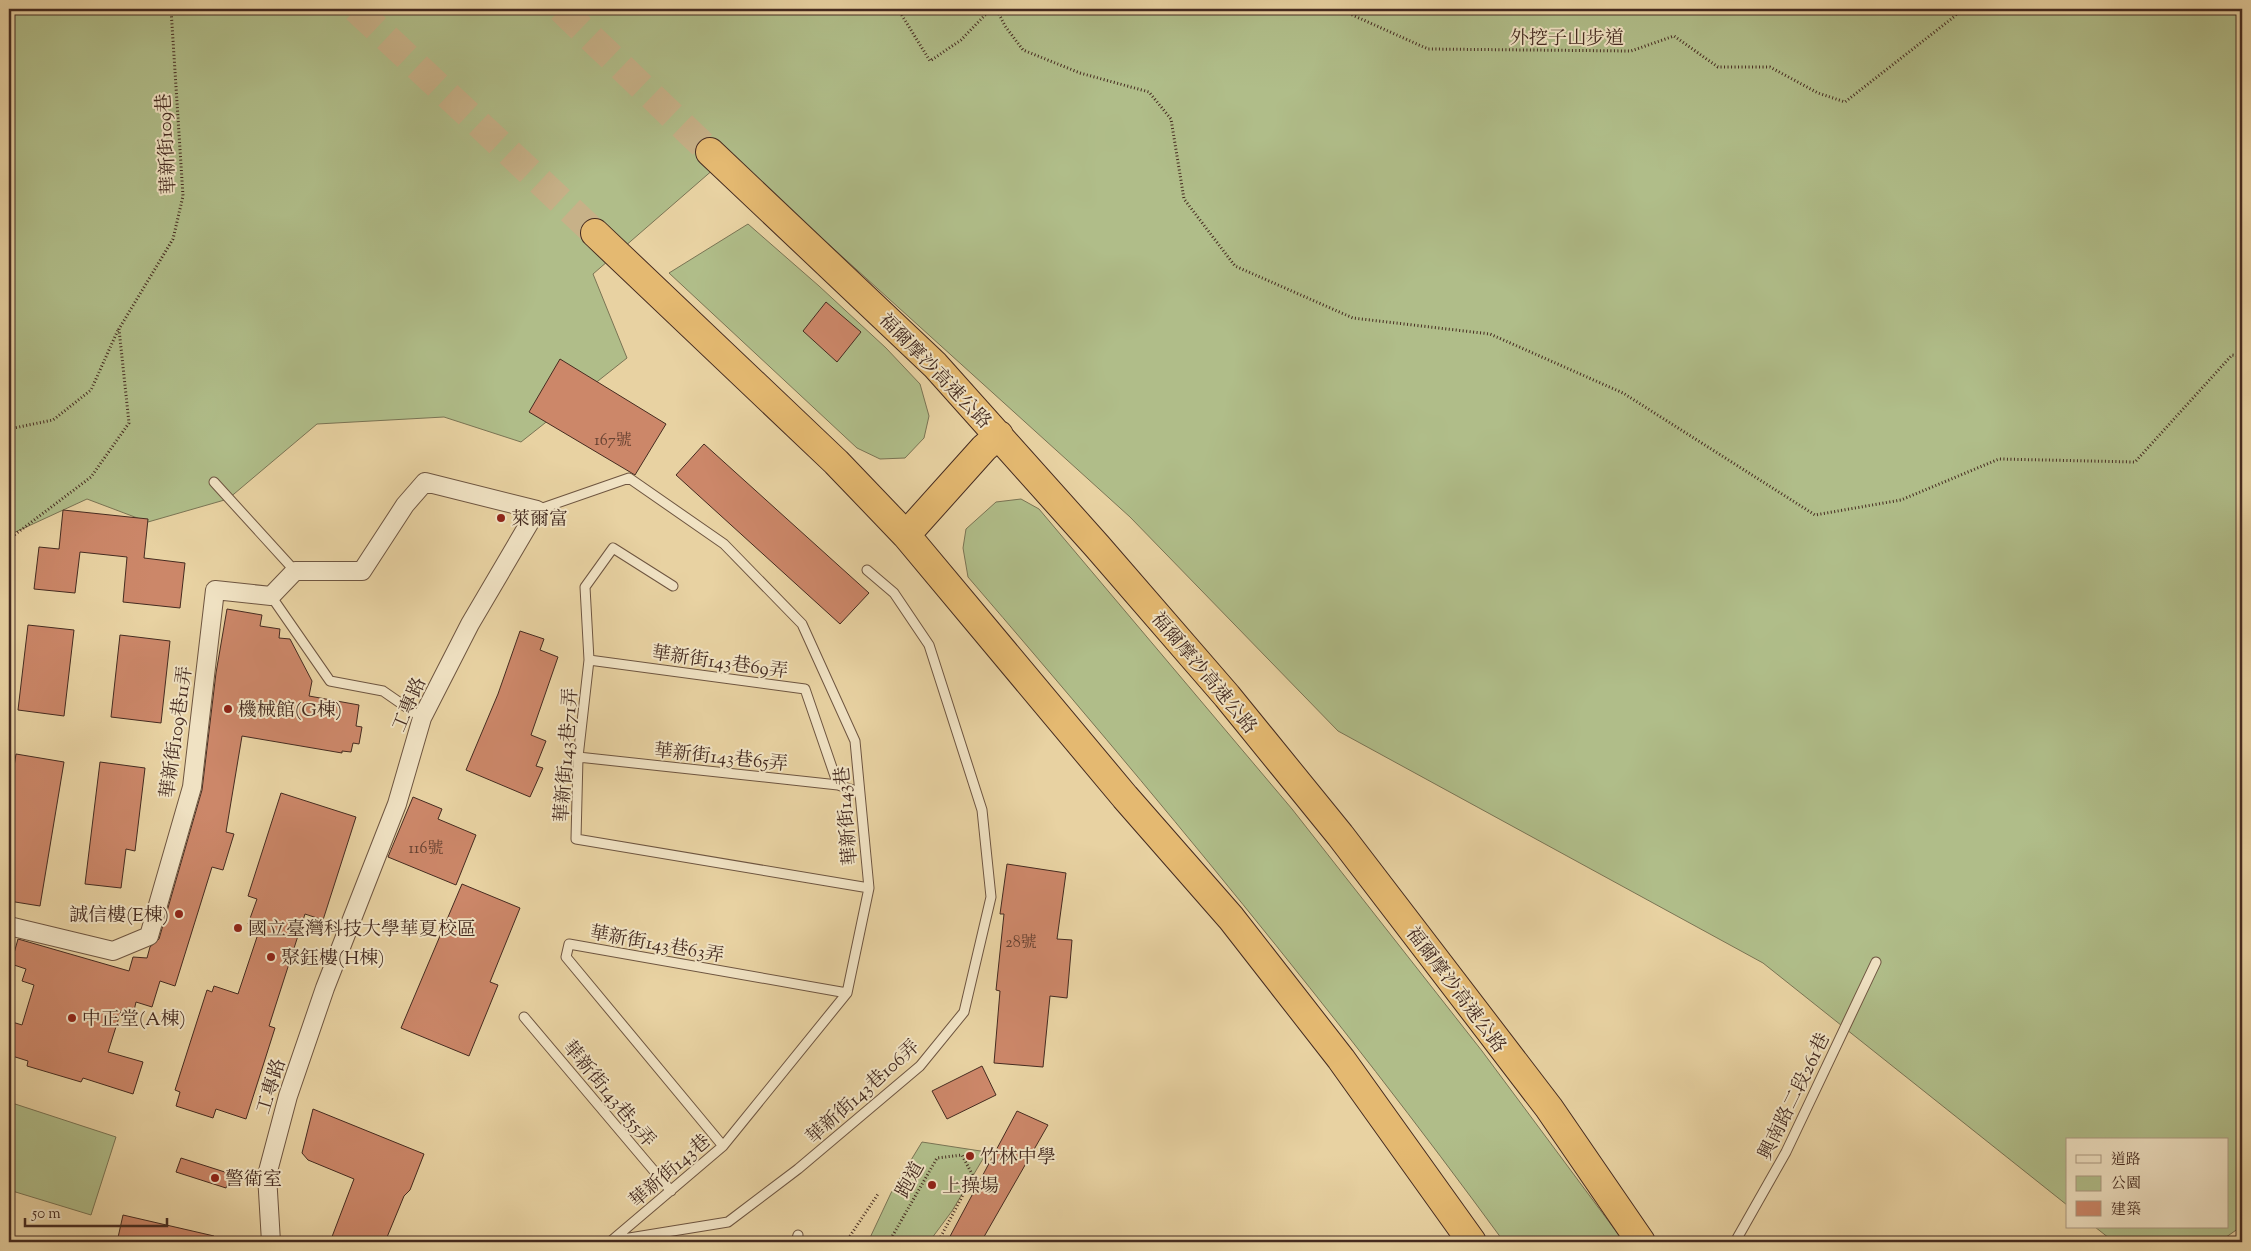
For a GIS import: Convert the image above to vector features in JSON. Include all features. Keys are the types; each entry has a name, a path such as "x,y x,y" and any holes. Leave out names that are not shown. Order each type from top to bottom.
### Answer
{"highway":[{"name":"福爾摩沙高速公路","path":"710,152 935,364 1220,688 1340,835 1549,1108 1641,1242"},
{"path":"595,234 836,462 906,535 1125,797 1231,918 1341,1059 1472,1242"},
{"path":"906,535 984,448 999,435"}],"street":[{"path":"271,596 295,571 362,571 405,505 425,482 537,510"},
{"name":"工專路","path":"271,1242 266,1174 288,1096 326,988 397,804 422,718 470,624 537,510"},
{"name":"華新街109巷11弄","path":"9,926 113,951 148,936 192,787 215,590 271,596"}],"lane":[{"name":"華新街143巷","path":"537,510 629,478 724,544 802,624 855,741 869,888 848,993 723,1146 611,1242"},
{"path":"214,482 295,571"},
{"name":"華新街143巷71弄","path":"673,586 613,548 585,587 589,660 578,757 576,839 869,888"},
{"name":"華新街143巷106弄","path":"611,1242 728,1222 798,1169 920,1066 964,1012 991,897 982,810 929,645 894,593 867,570"},
{"path":"271,596 330,681 383,691 422,718"},
{"name":"華新街143巷69弄","path":"589,660 806,689 838,786"},
{"name":"華新街143巷65弄","path":"578,757 838,786 859,792"},
{"name":"華新街143巷63弄","path":"723,1146 566,957 569,944 848,993"},
{"name":"興南路二段261巷","path":"1735,1242 1786,1152 1876,962"},
{"name":"華新街143巷55弄","path":"524,1017 671,1191"}],"path":[{"name":"華新街109巷","path":"9,429 53,420 91,390 119,329 173,239 183,196 171,9"},
{"path":"898,9 930,62 961,40 985,14 996,10 1023,50 1080,73 1149,92 1171,119 1184,199 1235,266 1353,318 1490,334 1622,393 1815,515 1901,500 1999,459 2135,462 2232,355 2242,356"},
{"name":"外挖子山步道","path":"1339,9 1428,50 1631,51 1674,36 1718,67 1770,67 1818,93 1845,102 1955,16 1960,9"},
{"path":"9,539 91,477 129,424 119,329"},
{"name":"跑道","path":"890,1242 937,1158 962,1155 973,1176 938,1242"},
{"path":"846,1242 878,1194"}],"green space":[{"path":"9,9 2242,9 2242,1226 2219,1242 2114,1242 2096,1228 2228,1228 2228,1138 2066,1138 2066,1204 1763,963 1338,731 1130,517 730,155 593,274 627,358 521,442 444,417 317,424 228,499 148,522 87,499 9,535"},
{"path":"748,224 886,348 920,384 929,416 924,438 905,458 880,459 857,448 669,273"},
{"path":"1021,499 1039,509 1292,809 1482,1051 1624,1242 1504,1242 1376,1071 1310,987 1107,740 968,577 963,548 966,529 996,502"},
{"path":"9,1102 116,1137 91,1215 9,1190"},
{"name":"上操場","path":"922,1142 987,1152 952,1211 929,1242 868,1242 891,1193"}],"building":[{"path":"826,302 861,332 837,362 803,331"},
{"path":"560,359 666,424 635,475 529,412"},
{"path":"704,444 869,593 840,624 676,475"},
{"path":"63,510 148,519 144,558 185,563 180,608 123,602 127,557 80,552 75,593 34,589 39,547 59,549"},
{"path":"227,609 262,615 260,626 280,629 279,638 290,639 312,681 309,696 359,705 356,726 362,727 359,744 353,743 351,752 342,751 342,753 242,736 226,832 234,834 223,870 212,867 175,986 160,981 152,1007 136,1002 133,1015 121,1011 108,1052 143,1062 133,1094 83,1078 81,1082 27,1066 28,1061 9,1055 9,1021 22,1025 34,985 22,981 26,969 11,964 18,939 129,971 133,957 147,958 150,947 159,939 202,790 216,673"},
{"path":"28,625 74,630 64,716 18,710"},
{"path":"520,631 544,639 540,650 558,657 531,735 546,741 536,766 543,768 530,797 466,770 498,694"},
{"path":"120,635 170,641 161,723 111,717"},
{"path":"16,754 64,762 40,906 9,901 9,798"},
{"path":"100,762 145,768 135,851 126,849 121,888 85,884"},
{"name":"聚鈺樓(H棟)","path":"281,793 356,817 323,920 305,914 269,1026 275,1028 246,1119 216,1109 213,1118 176,1106 180,1092 175,1090 207,990 212,992 214,986 238,994 260,928 248,924 257,899 248,896"},
{"path":"413,797 442,809 438,819 476,835 456,885 388,857"},
{"path":"1007,864 1066,873 1057,939 1072,940 1067,998 1050,996 1043,1067 994,1063 1000,991 996,990 1004,914 1000,914"},
{"path":"462,884 520,908 490,982 498,985 469,1056 401,1028"},
{"path":"982,1066 996,1095 947,1119 932,1091"},
{"path":"313,1109 424,1154 410,1190 404,1196 385,1242 330,1242 354,1179 308,1160 302,1153"},
{"path":"1017,1111 1048,1125 981,1242 947,1242"},
{"path":"181,1158 231,1174 226,1188 176,1172"},
{"path":"123,1215 214,1236 214,1242 117,1242"}],"tunnel":[{"path":"356,9 595,233"},
{"path":"561,9 710,152"}],"place":[{"name":"萊爾富","path":"501,518"},
{"name":"機械館(G棟)","path":"228,709"},
{"name":"誠信樓(E棟)","path":"179,914"},
{"name":"國立臺灣科技大學華夏校區","path":"238,928"},
{"name":"聚鈺樓(H棟)","path":"271,957"},
{"name":"中正堂(A棟)","path":"72,1018"},
{"name":"竹林中學","path":"970,1156"},
{"name":"警衛室","path":"215,1178"},
{"name":"上操場","path":"932,1185"}]}
